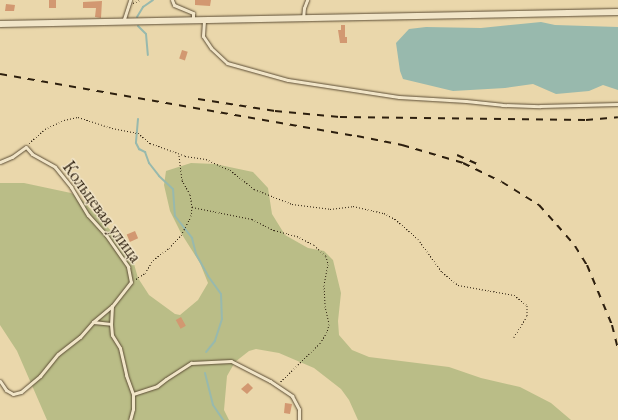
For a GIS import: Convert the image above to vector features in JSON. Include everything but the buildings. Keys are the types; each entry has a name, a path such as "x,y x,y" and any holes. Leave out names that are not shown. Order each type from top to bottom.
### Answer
{"street":[{"path":"0,24 618,12"}],"lane":[{"path":"123,22 130,0"},
{"path":"172,0 174,6 193,13 193,21"},
{"path":"303,19 304,8 307,0"},
{"path":"204,21 203,36 211,48 227,63 288,80 399,97 466,101 502,105 540,106 618,104"},
{"path":"0,162 12,157 26,147"},
{"name":"Кольцевая улица","path":"0,381 6,390 13,394 21,392 40,376 58,354 80,337 112,306 132,282 131,275 124,261 88,215 71,187 55,167 32,154 26,147"},
{"path":"112,306 112,335 120,348 132,394 133,409 130,420"},
{"path":"94,322 111,324"},
{"path":"132,394 157,386 191,364 231,361 292,396 299,409 299,420"}],"path":[{"path":"129,4 140,0"},
{"path":"26,147 45,129 64,120 78,117 112,128 138,133 150,143 178,154 206,159 230,170 254,189 292,204 330,209 353,206 371,209 395,219 418,240 442,272 458,285 514,295 527,305 527,316 514,337"},
{"path":"132,282 145,273 153,260 169,248 181,235 188,223 192,207 190,194 182,180 178,154"},
{"path":"192,207 252,219 274,230 297,236 314,245 326,256 328,264 324,285 325,306 329,324 327,332 320,343 296,368 280,381 277,387"}],"green space":[{"path":"191,163 215,164 253,172 268,188 272,214 285,235 308,248 324,251 333,260 341,293 338,321 339,335 352,350 369,357 449,367 481,378 520,387 551,403 571,420 358,420 349,400 341,389 314,368 279,353 256,349 249,351 235,362 227,376 224,410 229,420 47,420 17,351 0,325 0,183 24,183 71,193 82,200 116,236 132,257 138,278 149,295 175,314 180,315 198,300 208,283 200,263 181,233 170,211 164,185 166,171"}],"water":[{"path":"541,22 555,25 618,27 618,90 603,85 589,91 556,94 533,84 505,88 453,91 403,79 400,71 396,43 409,29 426,27 481,28"}],"waterway":[{"path":"137,17 143,7 153,0"},
{"path":"138,26 146,34 148,55"},
{"path":"138,119 136,143 139,149 145,152 149,163 159,176 173,189 175,216 192,238 196,254 208,276 221,294 222,319 215,341 206,352"},
{"path":"205,373 213,405 223,420"}],"railway":[{"path":"0,74 357,136 402,145 463,163 502,182 539,205 575,246 587,265 612,325 618,349"},
{"path":"198,99 275,111 340,117 586,120 618,117"},
{"path":"457,155 482,166"}]}
